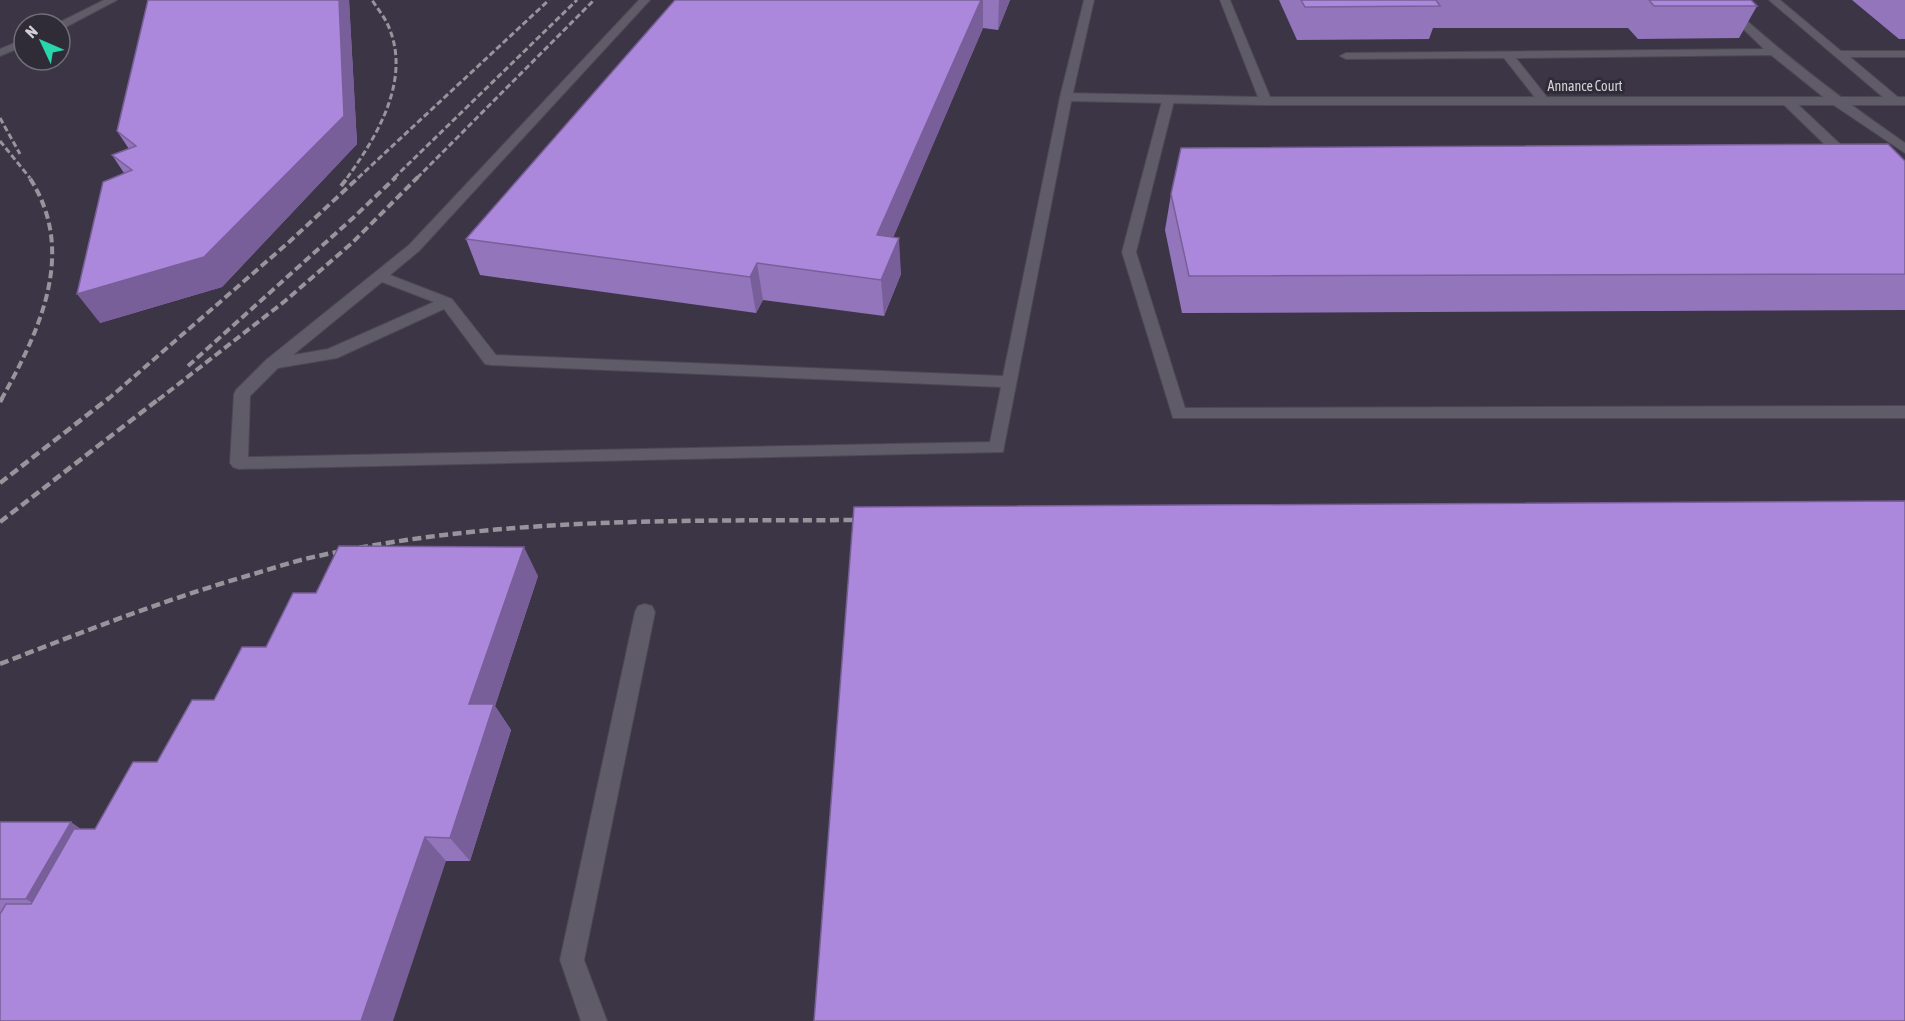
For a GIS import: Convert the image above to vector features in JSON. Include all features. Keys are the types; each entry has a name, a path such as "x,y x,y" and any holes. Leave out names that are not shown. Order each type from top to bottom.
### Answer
{"street":[{"path":"72,20 112,0"},
{"path":"645,0 414,248 272,364 242,394 239,463 997,448 1066,97 1089,0"},
{"path":"1225,0 1265,101"},
{"path":"1718,0 1774,52 1836,101 1905,148"},
{"path":"1774,0 1900,101"},
{"path":"1346,56 1774,52"},
{"path":"1839,54 1905,54"},
{"path":"1508,55 1544,101"},
{"name":"Annance Court","path":"1066,97 1168,101 1900,101"},
{"path":"1787,100 1863,172"},
{"path":"1168,101 1129,252 1179,414 1905,412"},
{"path":"380,276 447,302 491,360 1010,382"},
{"path":"272,364 331,354 447,302"},
{"path":"594,1021 572,960 645,612"}],"shaded area":[{"path":"0,0 1905,0 1905,1021 0,1021"}],"building":[{"path":"148,0 339,0 344,116 204,257 77,294 103,182 132,170 112,155 136,146 117,131"},
{"path":"675,0 981,0 877,235 899,238 881,280 757,263 750,277 466,239"},
{"path":"1301,0 1436,0 1440,6 1305,7"},
{"path":"1649,0 1751,0 1757,6 1654,6"},
{"path":"1888,144 1905,161 1905,274 1189,276 1171,194 1181,148"},
{"path":"1905,501 1905,1021 814,1021 854,507"},
{"path":"339,546 524,547 469,704 494,704 450,838 425,837 361,1021 0,1021 0,914 6,904 31,904 74,829 95,829 133,762 157,762 192,700 214,700 242,647 266,647 293,593 316,593"},
{"path":"0,822 71,822 26,899 0,899"}],"railway":[{"path":"347,178 380,124 394,84 396,64 394,43 387,23 372,0"},
{"path":"358,178 549,0"},
{"path":"394,178 577,0"},
{"path":"417,178 594,0"},
{"path":"0,118 20,154"},
{"path":"0,141 30,178"},
{"path":"1,400 29,346 40,318 48,290 52,262 51,233 43,205 29,177"},
{"path":"341,186 348,177"},
{"path":"107,400 288,243 359,177"},
{"path":"188,366 396,177"},
{"path":"158,400 285,301 352,243 417,178"},
{"path":"0,483 109,398"},
{"path":"0,522 160,398"},
{"path":"0,664 192,593 310,558 387,543 524,527 593,523 870,520"}]}
